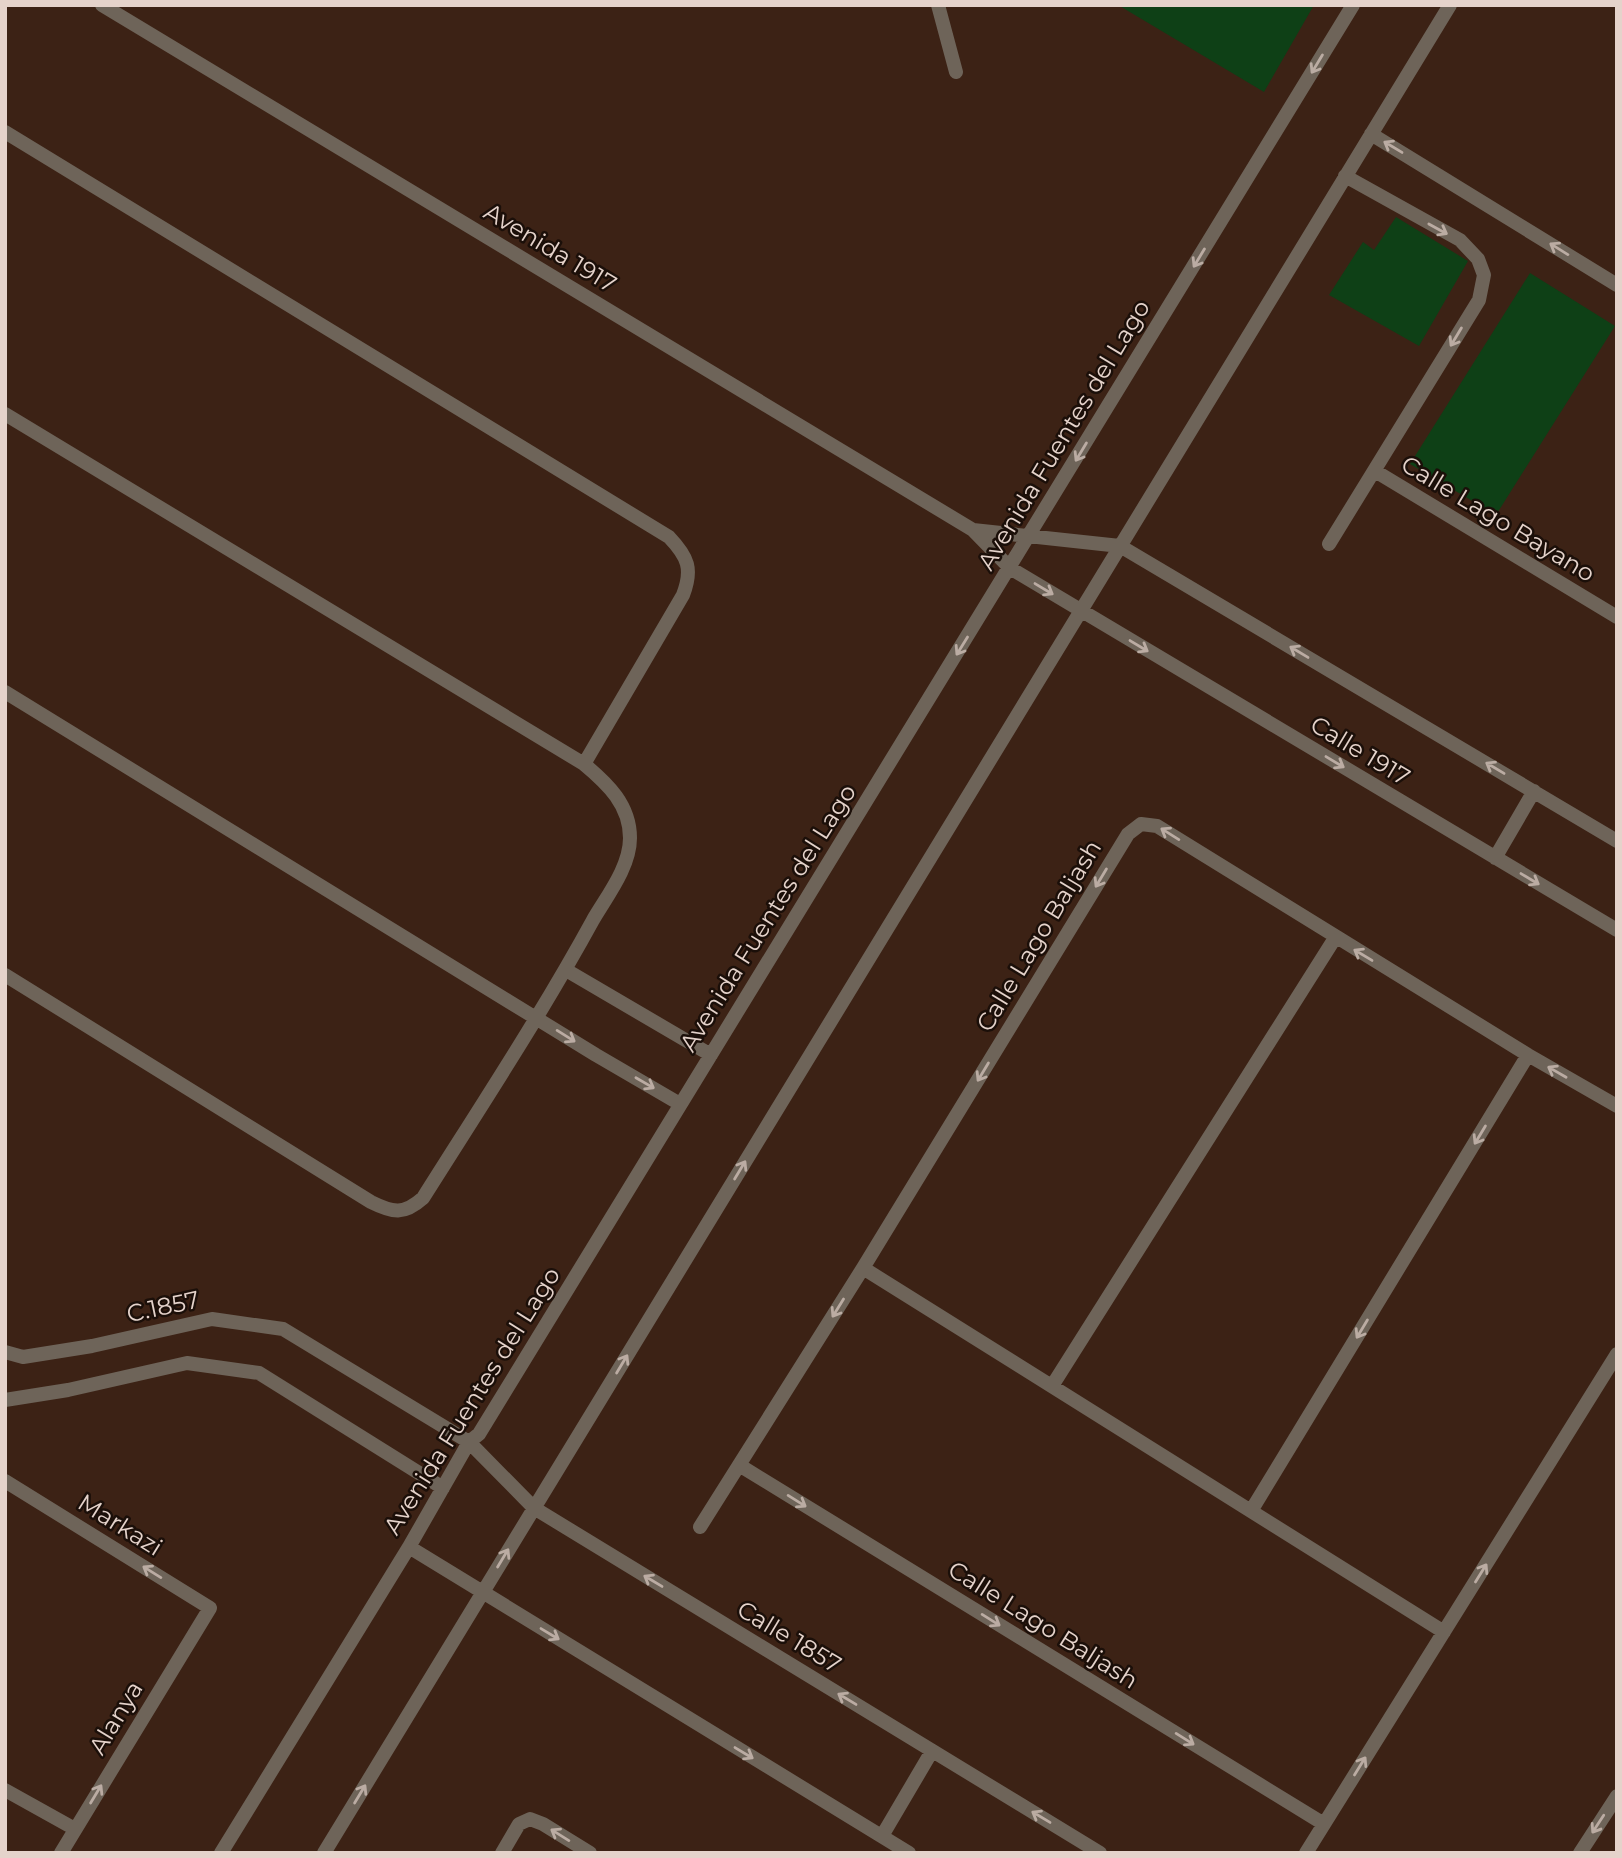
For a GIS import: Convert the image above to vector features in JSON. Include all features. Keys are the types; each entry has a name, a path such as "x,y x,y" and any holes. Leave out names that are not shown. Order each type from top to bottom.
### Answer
{"street":[{"name":"Avenida 1917","path":"102,5 973,530"},
{"path":"939,5 956,72"},
{"name":"Avenida Fuentes del Lago","path":"221,1853 409,1547 469,1442 479,1434 1353,5"},
{"path":"324,1853 1450,5"},
{"path":"5,132 669,537 680,548 688,564 689,579 683,595 584,764"},
{"path":"1371,134 1617,285"},
{"name":"Calle Lago Bayano","path":"1345,176 1460,240 1478,259 1484,275 1479,300 1375,471 1617,617"},
{"path":"5,414 584,764 608,784 625,808 630,838 625,862 566,970 423,1198 411,1209 398,1212 371,1202 5,975"},
{"path":"1329,544 1375,471"},
{"path":"973,530 1120,546 1617,841"},
{"name":"Calle 1917","path":"973,530 1010,568 1617,930"},
{"path":"5,692 680,1104"},
{"path":"1495,858 1534,791"},
{"name":"Calle Lago Baljash","path":"700,1527 863,1268 1128,834 1141,824 1157,826 1335,938 1617,1106"},
{"path":"1052,1386 1335,938"},
{"path":"566,970 711,1055"},
{"path":"1251,1511 1528,1055"},
{"path":"863,1268 1444,1632"},
{"name":"C.1857","path":"5,1352 23,1357 92,1346 212,1319 283,1329 469,1442"},
{"path":"1306,1853 1617,1354"},
{"path":"5,1400 68,1390 187,1363 259,1373 443,1488"},
{"name":"Calle 1857","path":"469,1442 534,1508 1100,1853"},
{"name":"Calle Lago Baljash","path":"739,1465 1324,1824"},
{"name":"Markazi","path":"5,1481 210,1608"},
{"path":"409,1547 909,1853"},
{"name":"Alanya","path":"61,1853 210,1608"},
{"path":"882,1836 932,1751"},
{"path":"5,1790 75,1829"},
{"path":"1580,1853 1617,1796"},
{"path":"502,1853 519,1824 530,1819 544,1824 590,1853"}],"green space":[{"path":"1118,5 1314,5 1264,92"},
{"path":"1396,217 1468,261 1419,346 1329,295 1363,242 1374,250"},
{"path":"1530,273 1615,326 1496,515 1410,464"}]}
